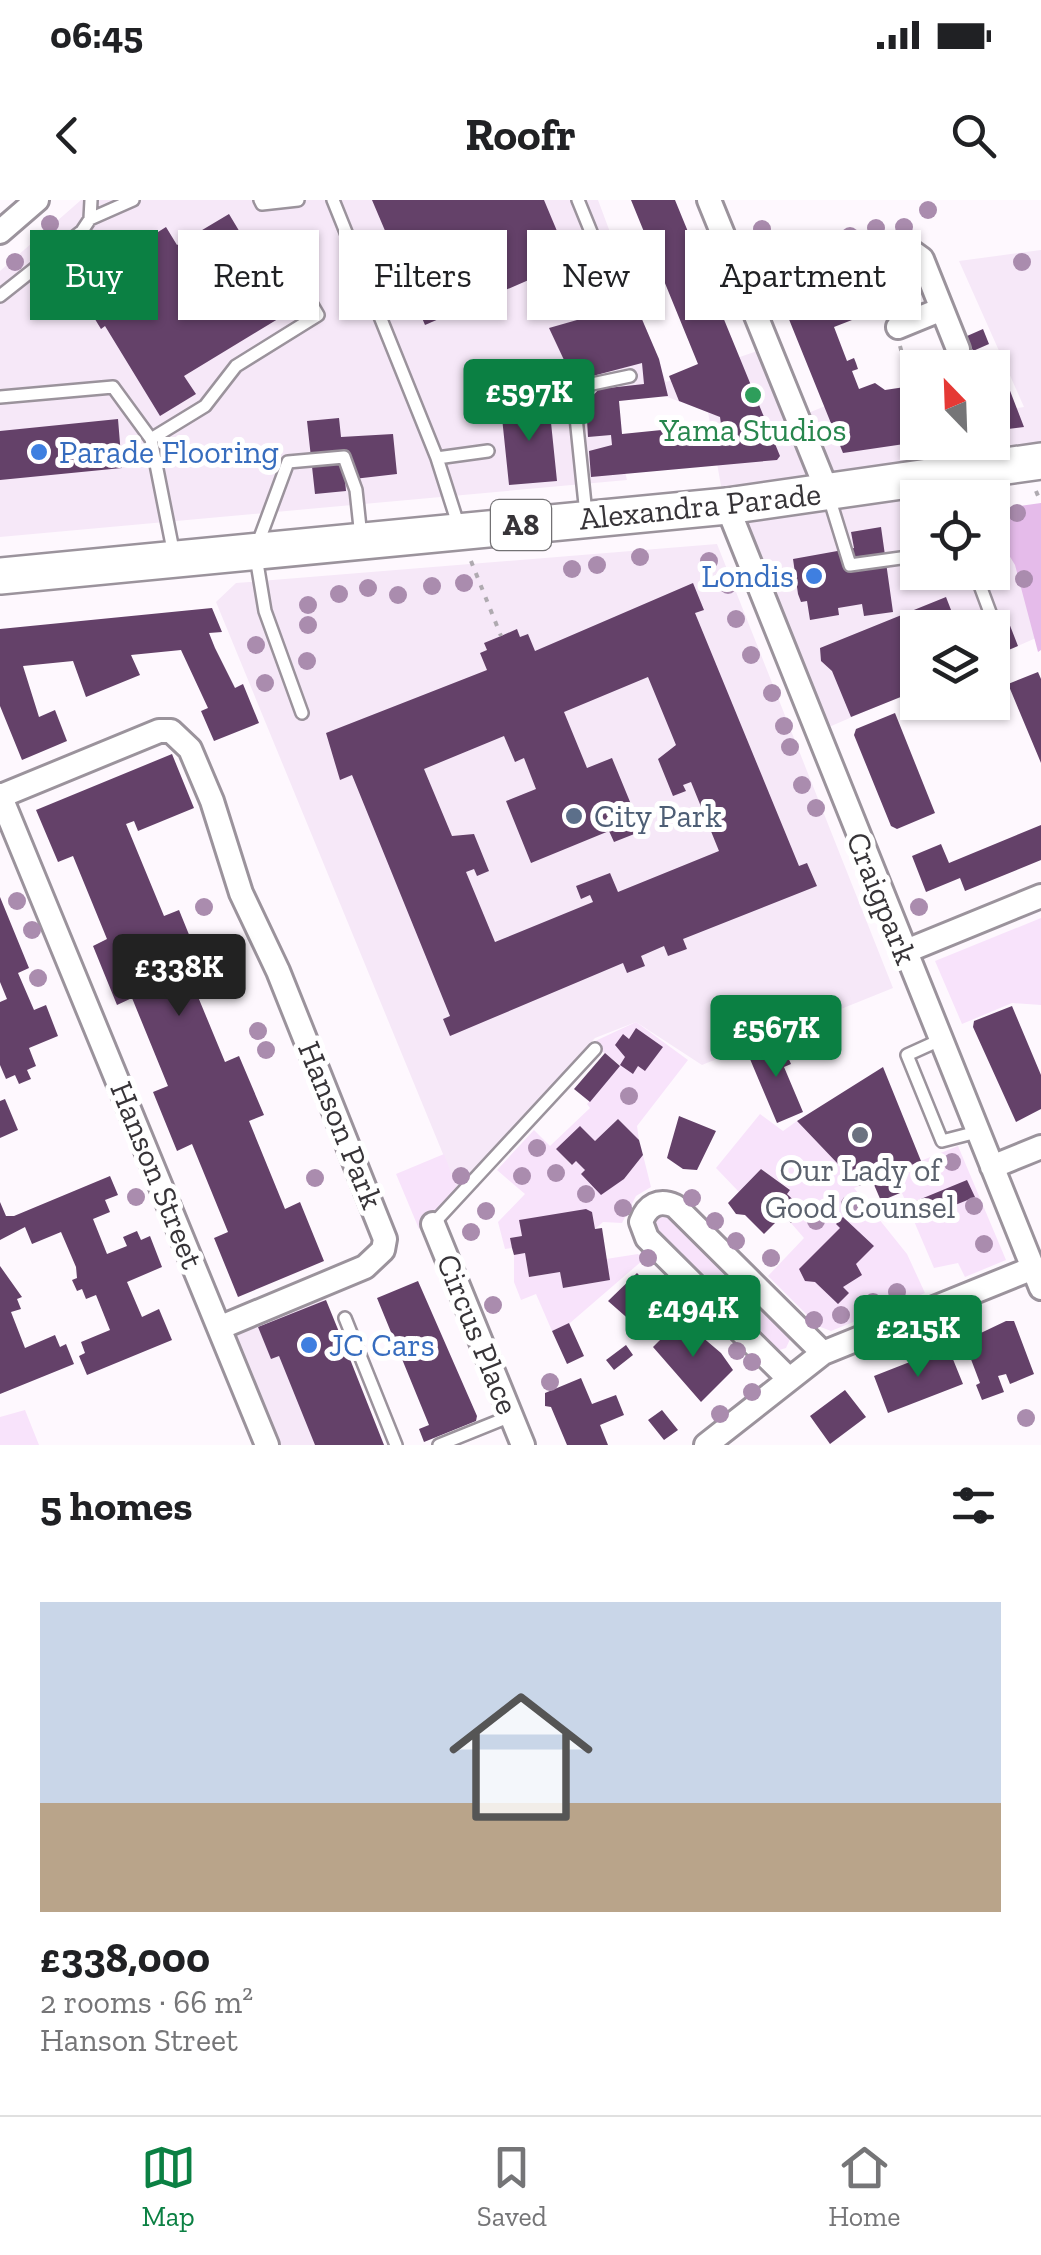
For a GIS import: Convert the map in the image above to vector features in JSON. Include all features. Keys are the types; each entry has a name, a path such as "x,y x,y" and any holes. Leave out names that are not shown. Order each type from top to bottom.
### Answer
{"main road":[{"name":"Alexandra Parade","path":"916,480 1041,461"},
{"name":"Alexandra Parade","path":"0,576 727,506 900,482"}],"street":[{"path":"0,232 37,200"},
{"path":"709,200 722,230"},
{"path":"921,258 958,349"},
{"path":"898,327 942,309"},
{"path":"759,320 828,493"},
{"name":"Craigpark","path":"727,506 1038,1276"},
{"name":"Hanson Park","path":"0,796 159,731 171,731 190,749 212,801 247,908 278,971 385,1239 383,1250 365,1267 219,1328"},
{"name":"Hanson Street","path":"0,796 267,1445"},
{"path":"904,952 1041,896"},
{"path":"992,1166 1041,1146"},
{"path":"788,1378 647,1238 642,1222 650,1206 658,1202 675,1206 823,1353"},
{"name":"Circus Place","path":"433,1224 523,1445"},
{"path":"706,1445 823,1353 1038,1276"}],"lane":[{"path":"90,219 91,200"},
{"path":"0,296 90,219 133,200"},
{"path":"260,200 262,204 298,200"},
{"path":"332,200 437,458 461,531"},
{"path":"578,200 590,230"},
{"path":"151,439 205,406 236,366 309,320"},
{"path":"587,518 573,388 630,376"},
{"path":"0,398 113,388 151,439 174,559"},
{"path":"437,458 488,451"},
{"path":"302,713 265,611 255,551 288,462 344,457 356,490 361,541"},
{"path":"828,493 850,564 900,558"},
{"path":"940,1040 907,1055 942,1141 978,1132"},
{"path":"433,1224 595,1049"},
{"path":"345,1318 396,1445"},
{"path":"439,1445 511,1416"}],"path":[{"path":"478,581 500,636"}],"shaded area":[{"path":"81,200 598,200 609,230 527,230 527,320 643,320 666,382 766,348 796,418 840,400 900,418 900,460 1010,460 1010,409 1024,407 1010,376 1010,350 999,350 959,261 1041,250 1041,460 994,468 997,480 900,480 900,590 1010,590 1010,533 1036,638 1010,649 1010,610 900,610 900,696 815,733 724,503 708,412 662,395 608,401 627,480 0,537 0,271 30,245 30,320 158,320 158,230 47,230"},
{"path":"1041,503 1038,652 1010,557 1010,507"},
{"path":"717,544 893,988 702,1065 636,1022 595,1038 457,1188 216,602 236,583"},
{"path":"1041,918 1041,1005 1012,1003 962,1024 935,961"},
{"path":"636,1022 688,1060 637,1126 639,1140 618,1119 595,1141 557,1149 571,1165 576,1161 585,1170 581,1174 624,1179 643,1155 651,1187 636,1196 622,1223 603,1222 595,1229 592,1212 520,1220 522,1236 511,1238 512,1248 505,1249 498,1222 525,1194 497,1170 534,1130 550,1146 590,1108 587,1104 620,1065 591,1043"},
{"path":"760,1114 783,1131 797,1121 859,1186 854,1188 907,1254 925,1293 831,1331 818,1326 768,1276 804,1238 791,1223 787,1194 790,1189 761,1169 739,1192 716,1168"},
{"path":"958,1146 1006,1260 965,1277 958,1263 934,1268 893,1172"},
{"path":"444,1154 457,1188 419,1229 396,1174"},
{"path":"661,1215 671,1216 787,1331 791,1337 786,1348 776,1351 656,1236 651,1225"},
{"path":"525,1253 529,1277 560,1272 564,1288 609,1280 606,1259 638,1254 643,1260 570,1323 552,1331 536,1294 521,1300 514,1282 514,1255"},
{"path":"321,1294 384,1445 278,1445 230,1331"},
{"path":"25,1410 39,1445 0,1445 0,1417"}],"building":[{"path":"372,200 544,200 557,230 527,230 527,281 507,289 507,230 385,230"},
{"path":"631,200 675,200 687,230 685,320 724,320 780,456 777,460 591,477 589,451 612,445 611,435 588,437 586,403 599,389 644,384 642,363 566,383 564,360 549,328 577,320 642,320 659,359 668,396 619,401 622,434 721,424 720,417 679,401 669,376 698,364 665,283 665,230 643,230"},
{"path":"229,214 239,230 202,230"},
{"path":"166,227 177,245 178,320 276,320 184,376 196,394 160,416 105,326 101,329 96,320 158,320 158,232"},
{"path":"789,320 852,320 834,327 847,361 854,358 858,369 852,371 859,389 875,383 885,390 900,388 900,445 843,453"},
{"path":"983,329 989,344 973,350 967,336"},
{"path":"1010,391 1024,427 1010,429"},
{"path":"549,403 557,481 509,485 501,408"},
{"path":"339,418 341,437 393,434 397,474 345,480 346,491 315,494 307,421"},
{"path":"118,419 122,468 0,480 0,431"},
{"path":"881,527 893,612 864,616 862,604 838,608 839,615 810,620 807,601 801,602 798,594 793,559 854,548 851,532"},
{"name":"City Park","path":"693,583 704,610 695,613 799,866 807,863 817,886 683,939 687,949 668,956 664,946 641,956 645,966 627,973 623,963 450,1036 443,1019 450,1016 352,775 340,780 326,733 487,670 480,653 487,650 484,643 517,629 520,637 528,634 535,651","holes":["648,677 676,745 658,759 673,796 686,791 683,785 691,782 719,851 618,892 610,873 576,886 581,899 590,895 593,902 495,942 466,872 474,869 477,876 489,871 474,834 452,836 424,769 504,736 515,762 524,758 536,789 506,801 531,863 609,831 614,842 642,831 612,758 587,768 564,712"]},
{"path":"946,597 951,610 914,610"},
{"path":"212,608 222,632 209,633 215,648 235,688 243,684 259,723 214,741 201,711 208,708 181,650 131,655 140,675 86,697 73,661 23,666 39,717 55,710 67,741 22,760 0,706 0,629"},
{"path":"900,616 900,697 851,717 832,671 821,661 820,648"},
{"path":"1010,626 1018,646 1010,649"},
{"path":"1038,672 1041,679 1041,763 1010,689 1010,683"},
{"path":"895,713 935,813 897,829 891,826 854,735 856,729"},
{"path":"172,754 194,808 138,831 134,821 126,824 164,916 179,910 203,969 189,975 225,1062 239,1056 264,1115 249,1121 285,1209 300,1202 324,1261 238,1297 214,1238 228,1232 192,1144 177,1151 153,1092 168,1086 132,998 117,1005 93,946 107,939 73,856 58,862 36,810"},
{"path":"1041,825 1041,860 965,891 960,878 926,892 912,856 941,844 949,863"},
{"path":"0,897 29,968 18,973 34,1010 46,1005 58,1036 29,1048 36,1066 27,1070 31,1079 19,1084 15,1075 6,1079 0,1065 0,1002 7,999 0,982"},
{"path":"1012,1006 1041,1075 1041,1109 1016,1122 973,1027 974,1021"},
{"path":"636,1028 663,1047 645,1071 638,1066 633,1074 620,1065 625,1057 615,1045 623,1034 629,1039"},
{"path":"780,1039 791,1064 784,1067 803,1112 777,1123 747,1052"},
{"path":"605,1053 620,1066 590,1102 574,1089"},
{"name":"Our Lady of Good Counsel","path":"883,1067 921,1161 892,1173 900,1193 881,1201 872,1180 859,1186 797,1121"},
{"path":"5,1099 18,1130 0,1138 0,1101"},
{"path":"679,1116 716,1131 697,1170 683,1169 667,1158"},
{"path":"618,1119 639,1140 643,1155 624,1179 601,1195 581,1174 585,1170 576,1161 572,1165 556,1149 580,1126 595,1141"},
{"path":"761,1169 790,1190 787,1194 804,1210 791,1223 783,1215 764,1234 745,1215 736,1214 728,1203"},
{"path":"110,1176 118,1195 105,1200 110,1212 93,1219 107,1254 127,1246 123,1237 137,1231 141,1240 150,1236 162,1267 127,1282 142,1317 159,1309 172,1340 87,1375 79,1356 85,1353 81,1342 110,1330 96,1295 86,1299 82,1289 77,1291 72,1280 77,1278 76,1267 61,1232 32,1244 25,1227 0,1240 0,1202 6,1216 14,1216"},
{"path":"967,1180 975,1197 923,1218 916,1201"},
{"path":"586,1209 592,1212 595,1229 602,1228 610,1280 563,1288 560,1272 529,1277 525,1253 514,1255 510,1238 522,1236 519,1220"},
{"path":"843,1217 874,1246 856,1264 862,1275 843,1287 849,1293 838,1304 815,1282 805,1281 799,1269 840,1228 836,1224"},
{"path":"0,1266 22,1297 17,1299 21,1309 11,1312 25,1348 55,1335 60,1347 66,1344 74,1364 0,1394"},
{"path":"637,1273 667,1305 641,1330 608,1301"},
{"path":"418,1281 477,1416 476,1421 424,1442 419,1429 429,1425 377,1298"},
{"path":"326,1300 384,1445 315,1445 279,1356 271,1359 258,1327"},
{"path":"681,1319 721,1353 733,1370 701,1402 653,1347"},
{"path":"1014,1321 1034,1374 1010,1384 1006,1374 998,1376 1004,1392 982,1400 976,1385 980,1383 964,1341"},
{"path":"569,1323 584,1356 567,1364 552,1331"},
{"path":"626,1345 633,1355 614,1370 606,1360"},
{"path":"948,1347 963,1384 888,1413 874,1376"},
{"path":"581,1378 592,1404 616,1395 624,1415 600,1425 608,1445 567,1445 551,1407 545,1406 545,1393"},
{"path":"845,1390 866,1417 830,1444 810,1416"},
{"path":"662,1410 678,1430 664,1440 648,1420"}],"place":[{"name":"Yama Studios","path":"753,395"},
{"name":"Parade Flooring","path":"39,452"},
{"name":"Londis","path":"814,576"},
{"name":"City Park","path":"574,816"},
{"name":"Our Lady of Good Counsel","path":"860,1135"},
{"name":"JC Cars","path":"309,1345"}]}
